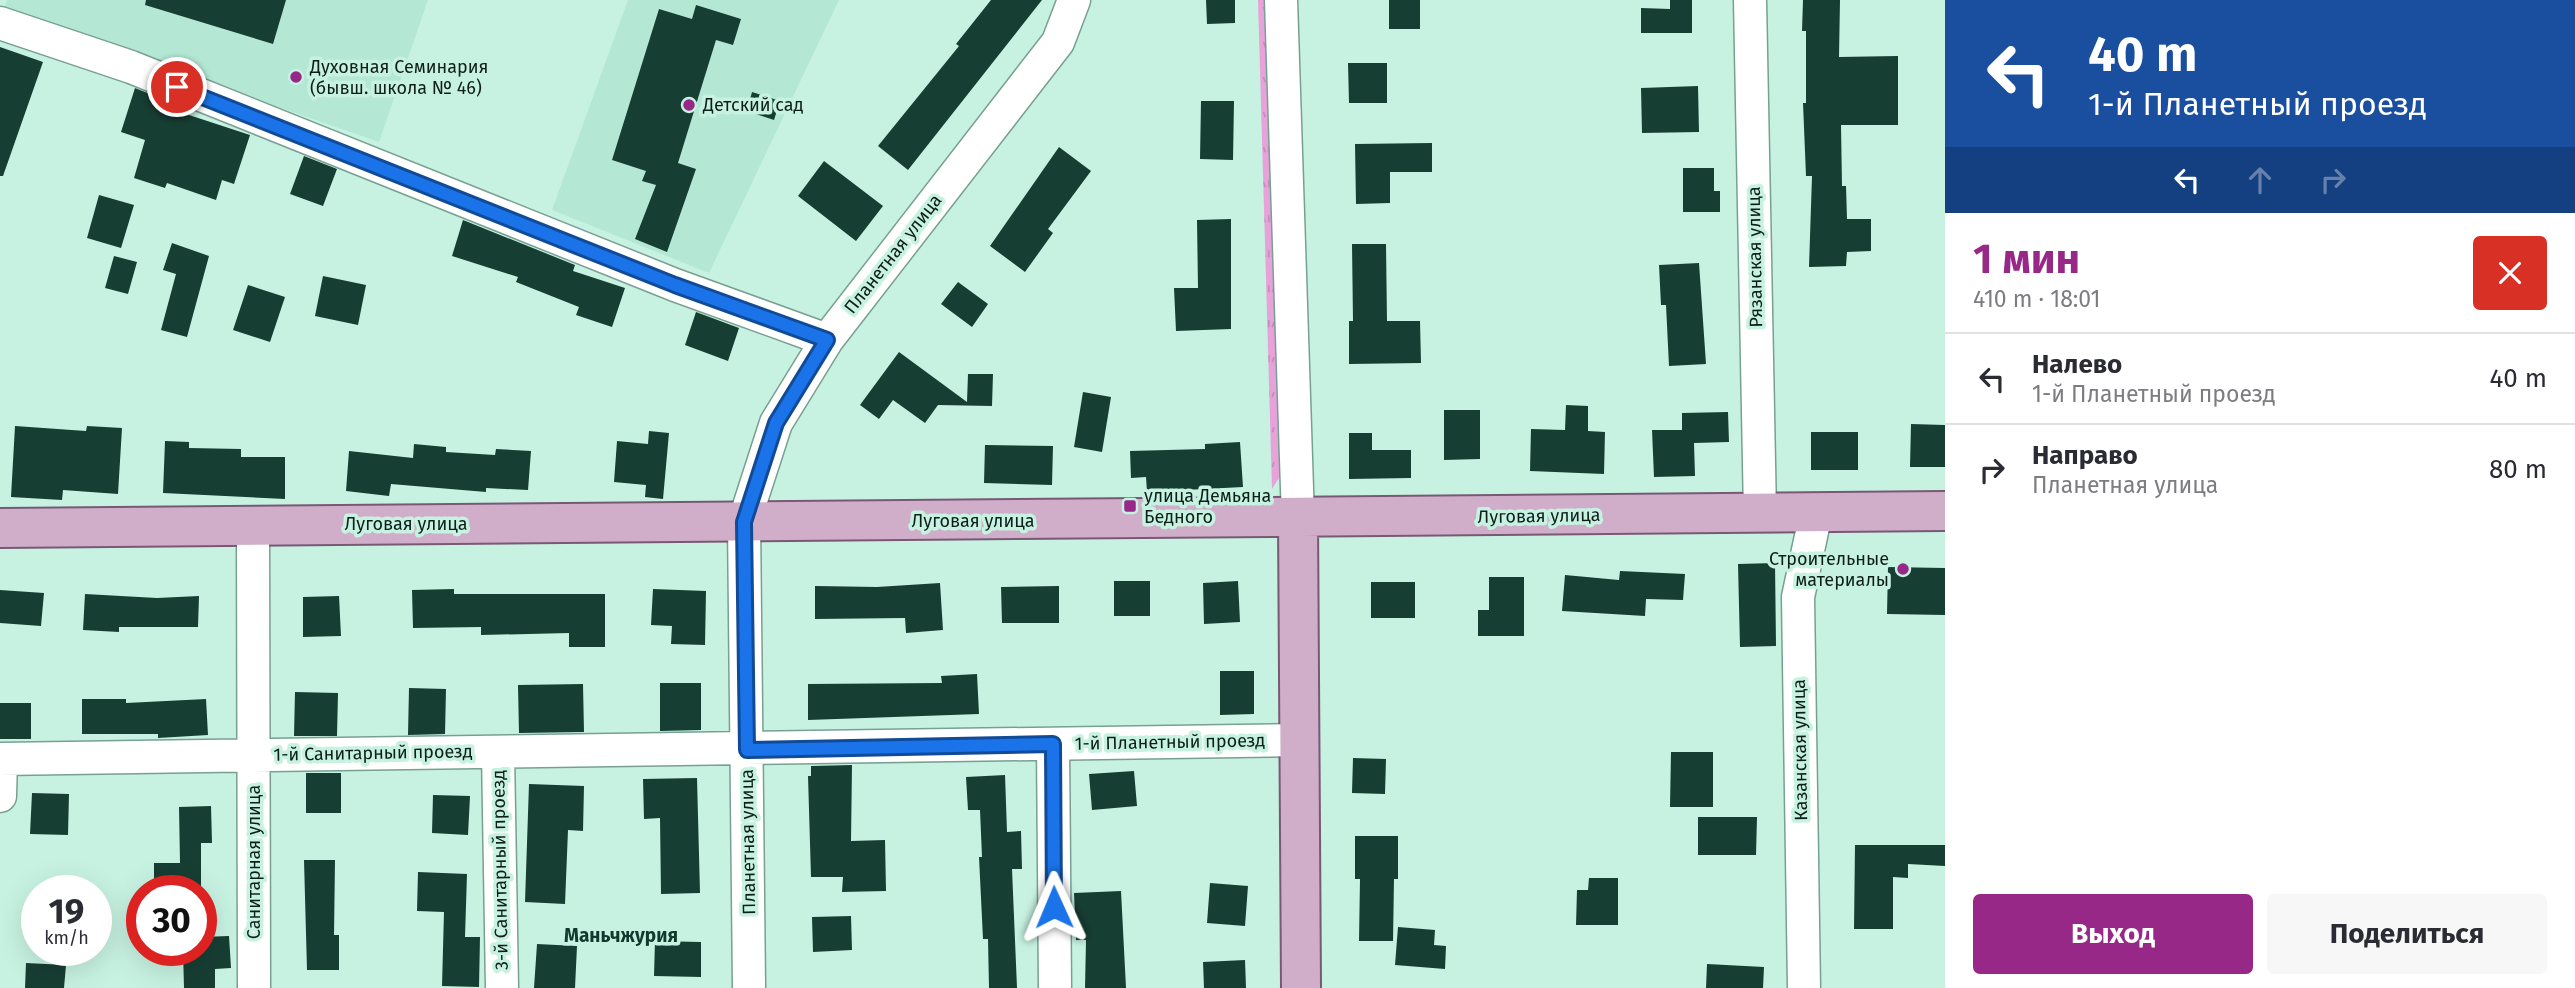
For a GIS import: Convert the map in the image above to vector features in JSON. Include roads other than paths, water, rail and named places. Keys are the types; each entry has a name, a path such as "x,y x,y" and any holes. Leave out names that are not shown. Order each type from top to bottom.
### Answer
{"main road":[{"name":"Луговая улица","path":"0,528 1945,512"},
{"path":"1298,519 1301,988"}],"street":[{"name":"Планетная улица","path":"749,988 744,522 776,423 827,340 1058,42 1074,0"},
{"path":"1281,0 1298,519"},
{"name":"Рязанская улица","path":"1750,0 1760,514"},
{"path":"0,23 131,67 675,285 827,340"},
{"name":"Казанская улица","path":"1804,988 1798,597 1816,513"},
{"name":"Санитарная улица","path":"253,525 254,988"},
{"name":"1-й Планетный проезд","path":"747,750 1300,740"},
{"path":"1053,744 1055,988"},
{"name":"1-й Санитарный проезд","path":"1,759 747,750"},
{"name":"3-й Санитарный проезд","path":"498,752 502,988"},
{"path":"0,796 1,759"}],"place":[{"name":"Духовная Семинария (бывш. школа № 46)","path":"296,77"},
{"name":"Детский сад","path":"689,105"},
{"name":"улица Демьяна Бедного","path":"1130,506"},
{"name":"Строительные материалы","path":"1903,569"}],"district":[{"name":"Маньчжурия","path":"621,935"}]}
